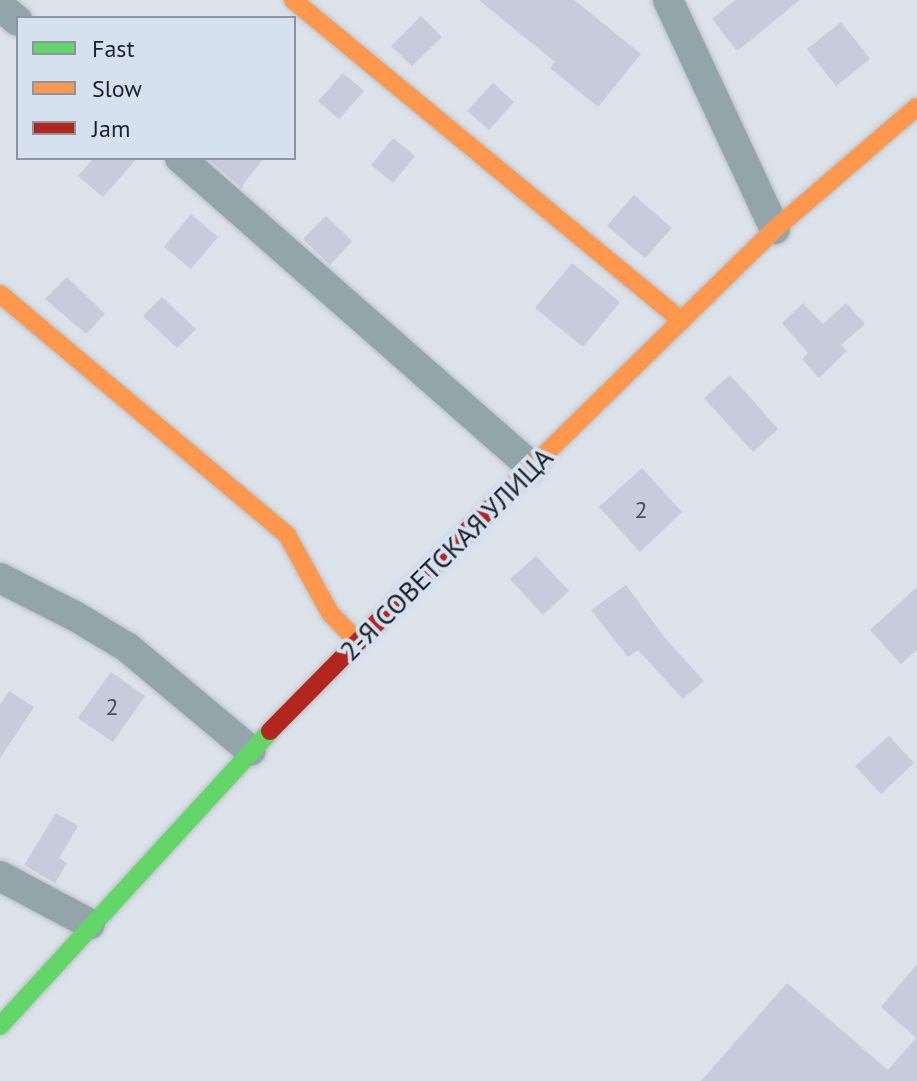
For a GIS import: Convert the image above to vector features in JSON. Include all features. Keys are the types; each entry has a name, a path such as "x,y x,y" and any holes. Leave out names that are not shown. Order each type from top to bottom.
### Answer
{"street":[{"path":"668,0 775,229"},
{"path":"0,6 16,19"},
{"path":"299,14 682,321"},
{"name":"2-Я СОВЕТСКАЯ УЛИЦА","path":"0,1026 90,924 357,641 775,229 917,107"},
{"path":"182,160 532,467"},
{"path":"0,294 287,535 330,613 357,641"},
{"path":"0,578 75,616 128,648 251,751"},
{"path":"0,876 90,924"}],"building":[{"path":"479,0 574,0 641,54 598,107 550,68 555,62"},
{"path":"735,0 800,0 737,51 712,19"},
{"path":"421,16 442,37 412,66 391,46"},
{"path":"841,22 870,59 836,86 807,49"},
{"path":"343,73 364,91 339,119 318,101"},
{"path":"493,83 514,102 489,130 467,111"},
{"path":"393,138 415,156 393,183 371,165"},
{"path":"92,160 135,160 103,197 78,176"},
{"path":"209,160 262,160 241,187"},
{"path":"634,195 672,228 645,258 607,226"},
{"path":"191,214 218,237 191,269 164,247"},
{"path":"326,216 352,241 330,265 303,239"},
{"path":"572,263 620,302 583,347 535,308"},
{"path":"67,277 105,314 86,334 45,299"},
{"path":"162,297 196,329 177,348 143,316"},
{"path":"803,303 823,324 846,303 865,324 841,345 847,351 819,378 802,359 808,353 782,323"},
{"path":"730,375 778,429 753,452 704,398"},
{"path":"642,468 682,512 640,552 599,507"},
{"path":"536,556 569,591 543,615 510,579"},
{"path":"626,585 665,638 704,681 683,699 638,650 628,657 591,610"},
{"path":"917,587 917,650 901,664 870,630"},
{"path":"111,672 145,696 113,742 78,718"},
{"path":"9,691 34,707 0,758 0,705"},
{"path":"889,736 914,763 881,794 855,766"},
{"path":"56,813 78,826 59,858 67,863 55,883 24,865"},
{"path":"917,964 917,1081 701,1081 787,983 888,1070 916,1038 881,1007"}],"traffic: fast":[{"path":"0,1026 270,731"}],"traffic: slow":[{"path":"293,0 682,321"},
{"path":"489,509 775,229 917,107"},
{"path":"0,294 287,535 330,613 357,641"}],"traffic: jam":[{"path":"270,731 489,509"}]}
